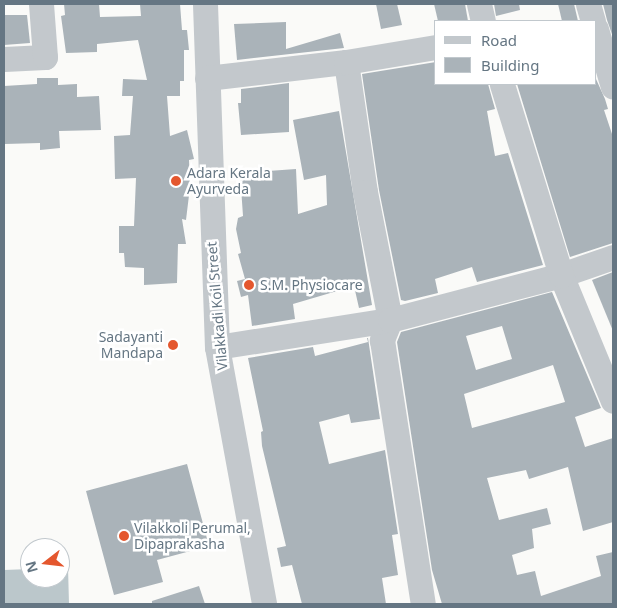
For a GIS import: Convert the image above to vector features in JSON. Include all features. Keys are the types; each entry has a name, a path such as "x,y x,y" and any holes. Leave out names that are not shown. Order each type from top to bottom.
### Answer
{"street":[{"path":"4,59 45,57 41,4"},
{"name":"Vilakkadi Koil Street","path":"205,4 217,347 264,604"},
{"path":"479,4 484,20"},
{"path":"588,4 594,20"},
{"path":"597,32 613,87"},
{"path":"207,78 346,62 434,46"},
{"path":"346,62 366,192 390,320 382,340 422,604"},
{"path":"502,85 561,275 613,401"},
{"path":"217,347 390,320 561,275 613,257"}],"shaded area":[{"path":"20,569 20,588 69,588 69,604 4,604 4,570"}],"building":[{"path":"64,4 99,4 100,17 141,16 140,4 180,4 182,30 187,30 189,50 184,50 184,81 180,81 180,96 167,96 170,136 187,130 194,159 189,160 190,187 186,220 182,219 186,244 178,244 177,283 144,285 144,268 125,267 124,253 119,253 119,226 134,226 136,178 115,179 114,136 130,135 133,96 122,96 123,79 147,80 138,40 97,44 97,52 66,53 61,16 65,15"},
{"path":"376,4 397,4 402,25 381,29"},
{"path":"434,4 465,4 468,20 438,20"},
{"path":"494,4 519,4 520,10 496,16"},
{"path":"558,4 574,4 578,20 562,20"},
{"path":"603,4 613,4 613,37 607,20"},
{"path":"4,15 27,15 30,43 4,45"},
{"path":"286,22 286,49 340,33 344,48 237,60 234,24"},
{"path":"434,62 434,85 488,85 495,109 487,111 495,156 508,153 543,265 477,282 472,267 435,279 438,293 405,301 401,300 379,190 362,74"},
{"path":"37,78 58,78 58,85 77,84 77,97 99,96 101,130 59,131 60,148 40,150 40,143 5,144 4,86 37,84"},
{"path":"597,81 605,99 608,109 604,110 613,137 613,243 570,257 517,85 597,85"},
{"path":"289,83 289,132 241,135 238,103 241,103 241,89"},
{"path":"339,111 372,305 359,308 354,286 293,304 295,319 252,326 248,295 241,297 237,281 245,279 238,254 241,253 236,229 238,218 243,216 240,173 296,169 298,214 327,205 326,175 304,180 293,120"},
{"path":"613,272 613,331 592,280"},
{"path":"552,292 601,408 575,417 585,447 613,438 613,522 583,531 568,467 529,479 526,470 487,478 499,520 547,508 551,524 532,529 534,548 512,555 517,575 535,571 541,596 601,576 596,556 613,552 613,604 442,604 432,570 397,342 401,332","holes":["502,326 512,359 476,370 466,336","553,365 565,402 472,428 464,394"]},
{"path":"368,338 380,419 351,423 349,414 319,422 329,464 385,450 398,534 392,535 398,575 382,578 386,604 302,604 292,565 281,567 277,548 286,546 262,446 261,432 263,431 248,358 313,347 315,356 368,342"},
{"path":"187,464 209,546 157,560 163,582 114,595 86,491"},
{"path":"199,586 205,604 152,604 152,601"}],"place":[{"name":"Adara Kerala Ayurveda","path":"176,181"},
{"name":"S.M. Physiocare","path":"249,285"},
{"name":"Sadayanti Mandapa","path":"173,345"},
{"name":"Vilakkoli Perumal, Dipaprakasha","path":"124,536"}]}
